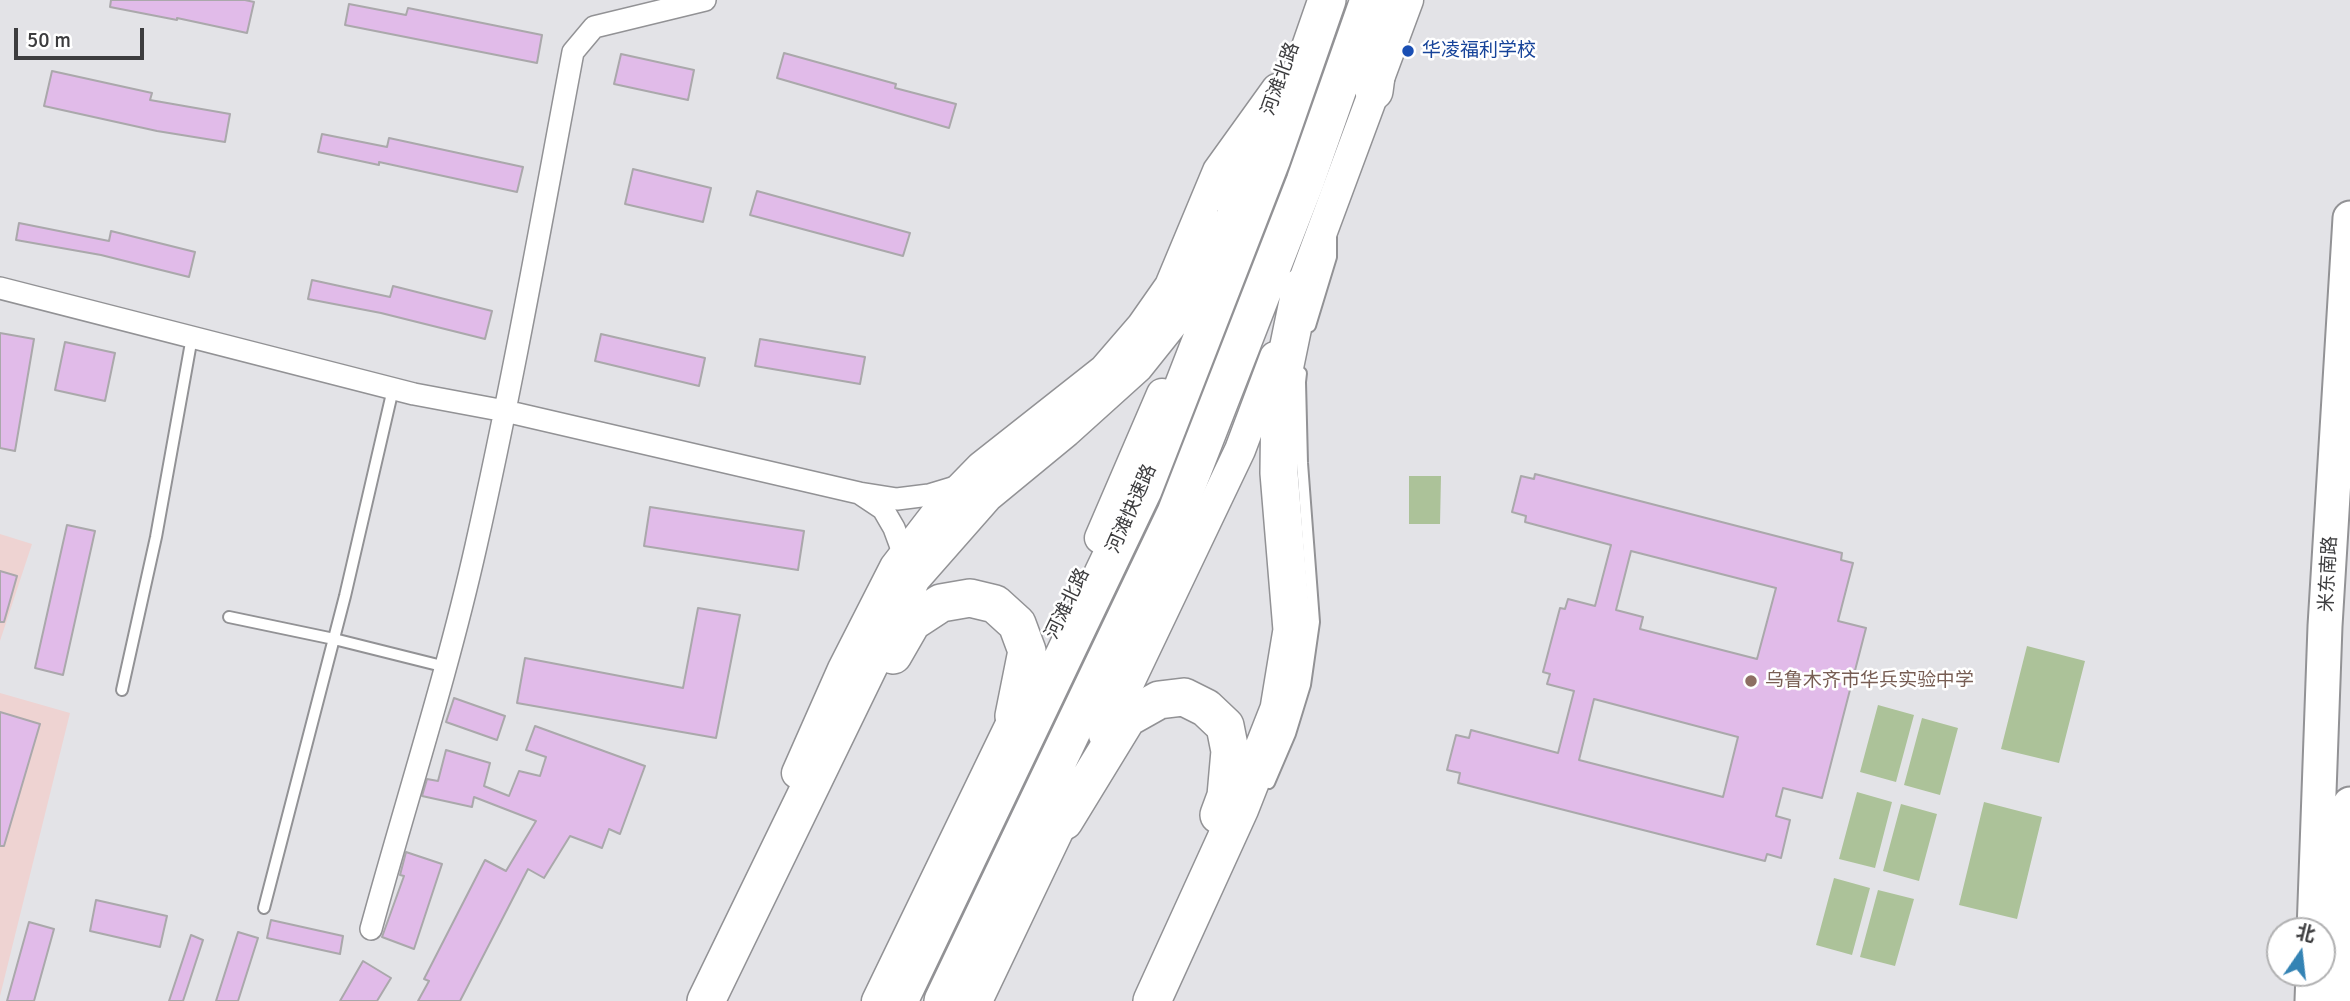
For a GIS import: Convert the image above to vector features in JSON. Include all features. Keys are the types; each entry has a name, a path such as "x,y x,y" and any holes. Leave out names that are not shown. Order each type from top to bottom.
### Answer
{"highway":[{"path":"1292,50 1314,0"},
{"name":"河滩快速路","path":"898,1001 1143,490 1272,158 1327,0"},
{"path":"943,1001 1176,513 1305,182 1369,0"},
{"path":"1374,91 1386,0"},
{"path":"723,1001 857,710 912,578 985,494 1064,429 1135,365 1179,310 1230,219"},
{"path":"1134,1001 1240,808 1279,709 1292,630 1279,473 1280,388 1301,287"},
{"path":"706,1001 857,710 912,622 941,603 970,597 995,604 1017,624 1027,651 1014,716"},
{"path":"1063,821 1127,718 1159,700 1184,697 1206,708 1225,726 1230,751 1226,796 1198,884 1152,1001"}],"main road":[{"name":"米东南路","path":"2315,917 2325,626 2350,218"},
{"path":"2341,1001 2350,804"}],"street":[{"path":"371,929 446,667 476,548 505,411 573,52 594,27 705,0"},
{"name":"河滩北路","path":"877,1001 1110,518 1195,314 1292,50 1307,0"},
{"path":"977,1001 1240,450 1408,0"},
{"path":"688,1001 807,754 867,619 895,567 939,510 981,467 1104,370 1142,326 1170,286 1219,172 1278,89"},
{"path":"0,288 393,389 505,411 859,493 897,499 929,495 964,484"},
{"path":"859,493 883,509 894,528 904,555"}],"lane":[{"path":"1308,338 1331,257 1332,204"},
{"path":"122,690 156,537 192,337"},
{"path":"1264,794 1294,722 1305,685 1314,622 1302,463 1300,382 1304,360"},
{"path":"264,908 334,639 393,389"},
{"path":"229,617 334,639 446,667"}],"shaded area":[{"path":"0,534 32,544 0,641"},
{"path":"0,693 70,713 0,996"}],"green space":[{"path":"1409,476 1441,476 1440,524 1409,524"},
{"path":"2027,646 2085,661 2059,763 2001,749"},
{"path":"1878,705 1914,715 1896,782 1860,772"},
{"path":"1922,718 1958,728 1940,795 1904,785"},
{"path":"1857,792 1892,802 1875,868 1839,859"},
{"path":"1984,802 2042,817 2017,919 1959,905"},
{"path":"1901,804 1937,814 1919,881 1883,871"},
{"path":"1834,878 1870,888 1852,955 1816,945"},
{"path":"1878,890 1914,899 1895,966 1860,957"}],"building":[{"path":"111,0 254,2 247,33 110,7"},
{"path":"349,4 406,15 408,8 542,35 537,63 345,25"},
{"path":"784,53 896,84 895,88 956,104 949,128 777,78"},
{"path":"621,54 694,70 688,100 614,84"},
{"path":"52,71 152,93 150,100 230,114 225,142 157,131 44,106"},
{"path":"322,134 387,147 389,138 523,167 517,192 379,162 379,165 318,152"},
{"path":"633,169 711,188 703,222 625,204"},
{"path":"757,191 910,233 903,256 750,215"},
{"path":"19,223 109,241 111,231 195,252 189,277 101,255 16,240"},
{"path":"312,280 390,297 393,286 492,311 485,339 381,313 308,299"},
{"path":"0,333 34,339 15,451 0,448"},
{"path":"601,334 705,358 699,386 595,361"},
{"path":"760,339 865,357 860,384 755,366"},
{"path":"65,342 115,353 105,401 55,390"},
{"path":"1535,474 1842,553 1841,560 1853,563 1838,621 1866,628 1822,798 1783,788 1776,816 1790,820 1781,858 1767,854 1765,861 1458,783 1460,773 1447,770 1456,735 1469,738 1471,730 1558,753 1574,691 1547,684 1550,674 1543,672 1560,608 1565,609 1568,599 1595,606 1611,545 1525,522 1526,516 1512,512 1521,476 1534,479","holes":["1631,551 1776,588 1757,659 1640,629 1643,617 1616,610","1594,699 1738,737 1723,797 1579,760"]},
{"path":"650,507 804,531 798,570 644,546"},
{"path":"67,525 95,531 63,675 35,668"},
{"path":"0,571 17,576 4,622 0,622"},
{"path":"698,608 740,615 716,738 517,703 525,658 683,688"},
{"path":"454,698 505,716 497,740 446,722"},
{"path":"0,712 40,724 4,846 0,846"},
{"path":"535,726 645,766 620,834 609,829 602,848 570,836 544,878 528,869 460,1001 418,1001 429,981 424,979 485,860 506,871 536,821 474,797 472,807 422,796 427,779 438,781 446,750 490,763 484,786 509,796 519,771 540,776 546,757 526,750"},
{"path":"406,852 442,864 414,949 382,937 404,876 400,875"},
{"path":"96,900 167,916 160,947 90,931"},
{"path":"271,920 343,936 340,954 267,938"},
{"path":"29,922 54,929 34,1001 7,1001"},
{"path":"238,932 258,938 238,1001 216,1001"},
{"path":"191,935 203,940 183,1001 169,1001"},
{"path":"363,961 391,978 377,1001 340,1001"}],"place":[{"name":"华凌福利学校","path":"1408,51"},
{"name":"乌鲁木齐市华兵实验中学","path":"1751,681"}]}
